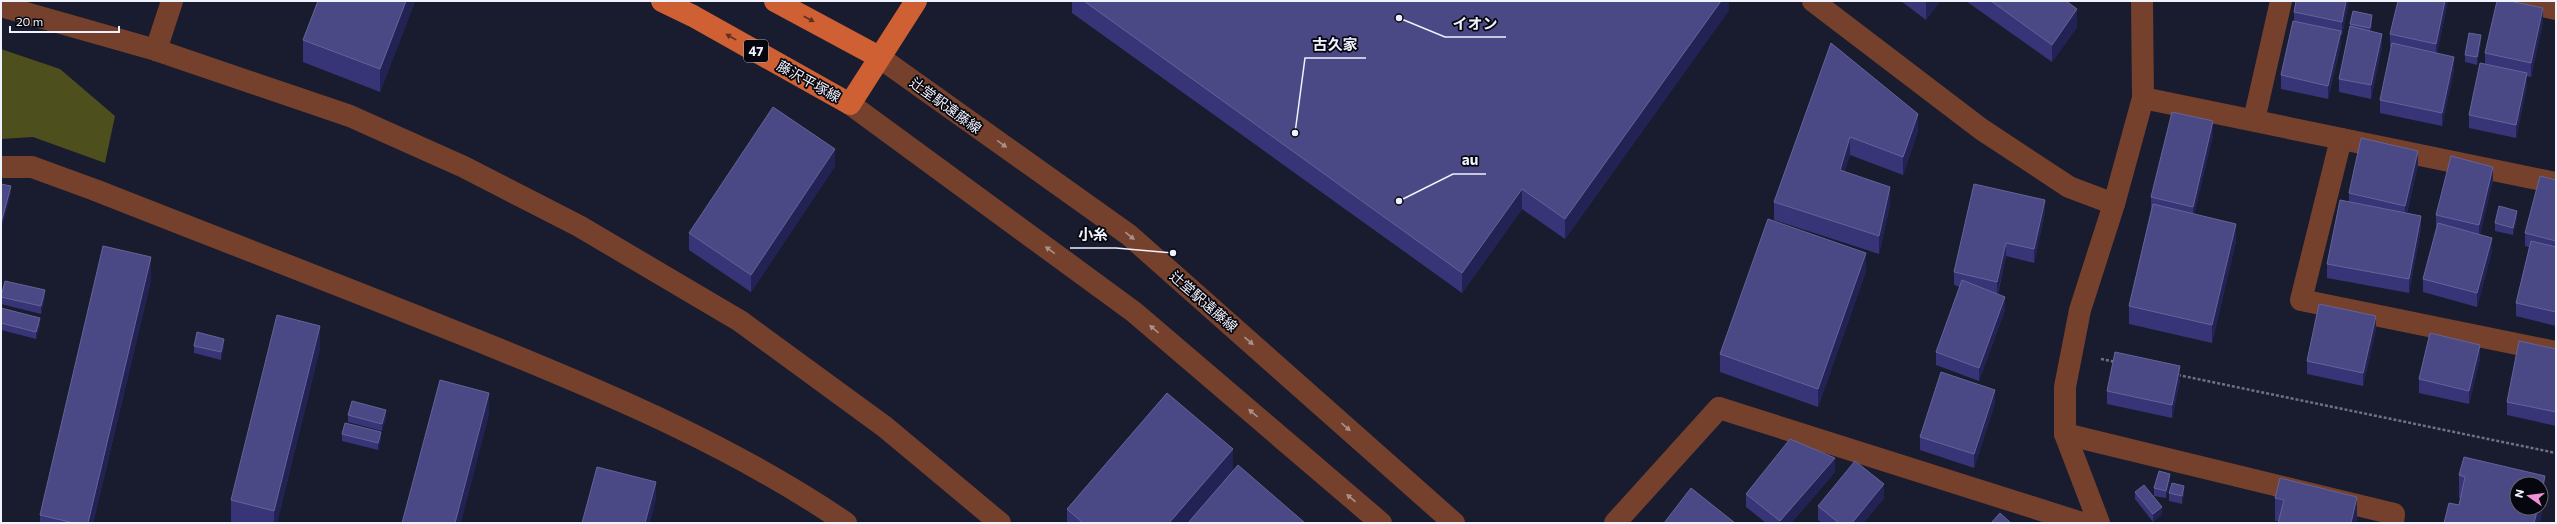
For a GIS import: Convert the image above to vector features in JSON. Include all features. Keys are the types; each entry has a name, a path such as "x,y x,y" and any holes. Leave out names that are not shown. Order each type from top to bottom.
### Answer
{"main road":[{"name":"藤沢平塚線","path":"662,1 693,16 850,104"},
{"path":"775,1 879,56"},
{"path":"850,104 879,56 916,1"}],"street":[{"path":"156,50 172,1"},
{"path":"1813,1 1981,129 2069,187 2114,204"},
{"path":"2099,523 2065,434 2065,388 2080,310 2114,204 2143,98 2142,1"},
{"path":"2254,120 2281,1"},
{"path":"2519,1 2556,9"},
{"path":"1,6 156,50 350,116 464,167 579,226 740,321 885,427 1000,523"},
{"name":"辻堂駅遠藤線","path":"879,56 1129,235 1454,523"},
{"path":"2143,98 2556,183"},
{"path":"850,104 1134,312 1381,523"},
{"path":"2341,138 2301,300 2556,352"},
{"path":"1,167 32,167 94,190 597,389 707,441 812,500 846,523"},
{"path":"1615,523 1719,408 2082,523"},
{"path":"2065,434 2394,514 2392,523"}],"path":[{"path":"2072,353 2118,363"},
{"path":"2173,374 2556,454"}],"shaded area":[{"path":"1,49 60,69 115,116 105,163 33,137 1,139"}],"building":[{"path":"318,1 406,1 380,69 303,40"},
{"path":"1084,1 1721,1 1565,219 1522,189 1462,273"},
{"path":"1991,1 2066,1 2077,9 2052,45"},
{"path":"2296,1 2346,1 2342,22 2294,12"},
{"path":"2398,1 2445,1 2436,44 2390,34"},
{"path":"2497,1 2509,1 2543,8 2531,63 2485,53"},
{"path":"2353,11 2372,15 2370,28 2350,24"},
{"path":"2293,21 2341,31 2328,86 2281,75"},
{"path":"2350,26 2382,34 2371,85 2339,79"},
{"path":"2469,33 2481,35 2477,57 2465,55"},
{"path":"1831,43 1918,114 1903,157 1850,137 1840,170 1890,187 1879,236 1774,202"},
{"path":"2392,43 2454,57 2442,113 2380,100"},
{"path":"2480,63 2527,73 2516,125 2469,115"},
{"path":"773,107 835,149 751,275 689,233"},
{"path":"2172,112 2213,121 2193,207 2151,197"},
{"path":"2361,138 2418,151 2405,206 2349,193"},
{"path":"2451,156 2493,167 2479,225 2436,215"},
{"path":"2540,176 2556,180 2556,241 2525,233"},
{"path":"1,184 11,186 1,223"},
{"path":"1974,184 2045,200 2034,249 2006,243 1997,282 1954,272"},
{"path":"2340,200 2421,216 2409,279 2327,264"},
{"path":"2153,204 2236,224 2212,325 2129,306"},
{"path":"2499,206 2517,211 2513,228 2495,223"},
{"path":"1768,219 1866,253 1818,389 1720,354"},
{"path":"2438,223 2492,238 2477,293 2423,279"},
{"path":"2531,241 2556,247 2556,312 2516,303"},
{"path":"103,246 151,257 88,523 74,523 40,515"},
{"path":"1962,280 2005,297 1979,368 1936,352"},
{"path":"5,281 45,290 41,306 1,297"},
{"path":"2319,304 2376,316 2363,373 2307,361"},
{"path":"1,308 40,318 36,332 1,323"},
{"path":"277,315 320,326 274,511 231,500"},
{"path":"197,332 224,339 221,352 194,346"},
{"path":"2430,333 2480,345 2469,391 2419,379"},
{"path":"2519,341 2556,349 2556,412 2507,402"},
{"path":"2115,352 2180,366 2172,405 2107,391"},
{"path":"1941,372 1995,390 1974,454 1920,437"},
{"path":"440,380 489,393 455,523 402,523"},
{"path":"1167,393 1233,449 1169,523 1083,523 1067,509"},
{"path":"352,401 386,410 382,424 348,415"},
{"path":"345,423 381,432 378,443 342,434"},
{"path":"1790,439 1835,458 1780,521 1746,494"},
{"path":"2464,457 2545,476 2509,476 2509,516 2536,516 2534,523 2444,523 2449,503 2459,505 2465,477 2459,475"},
{"path":"1855,461 1884,484 1852,523 1839,523 1818,506"},
{"path":"1238,465 1305,523 1188,523"},
{"path":"597,467 656,482 645,523 582,523"},
{"path":"2159,471 2170,474 2166,491 2154,488"},
{"path":"2280,478 2357,497 2351,523 2278,523 2284,500 2275,498"},
{"path":"2172,483 2184,486 2182,496 2169,493"},
{"path":"2144,485 2162,507 2153,514 2135,492"},
{"path":"1691,488 1735,523 1664,523"},
{"path":"2000,513 2011,523 1991,523"}],"place":[{"name":"イオン","path":"1399,18"},
{"name":"古久家","path":"1295,133"},
{"name":"au","path":"1399,201"},
{"name":"小糸","path":"1173,253"}]}
